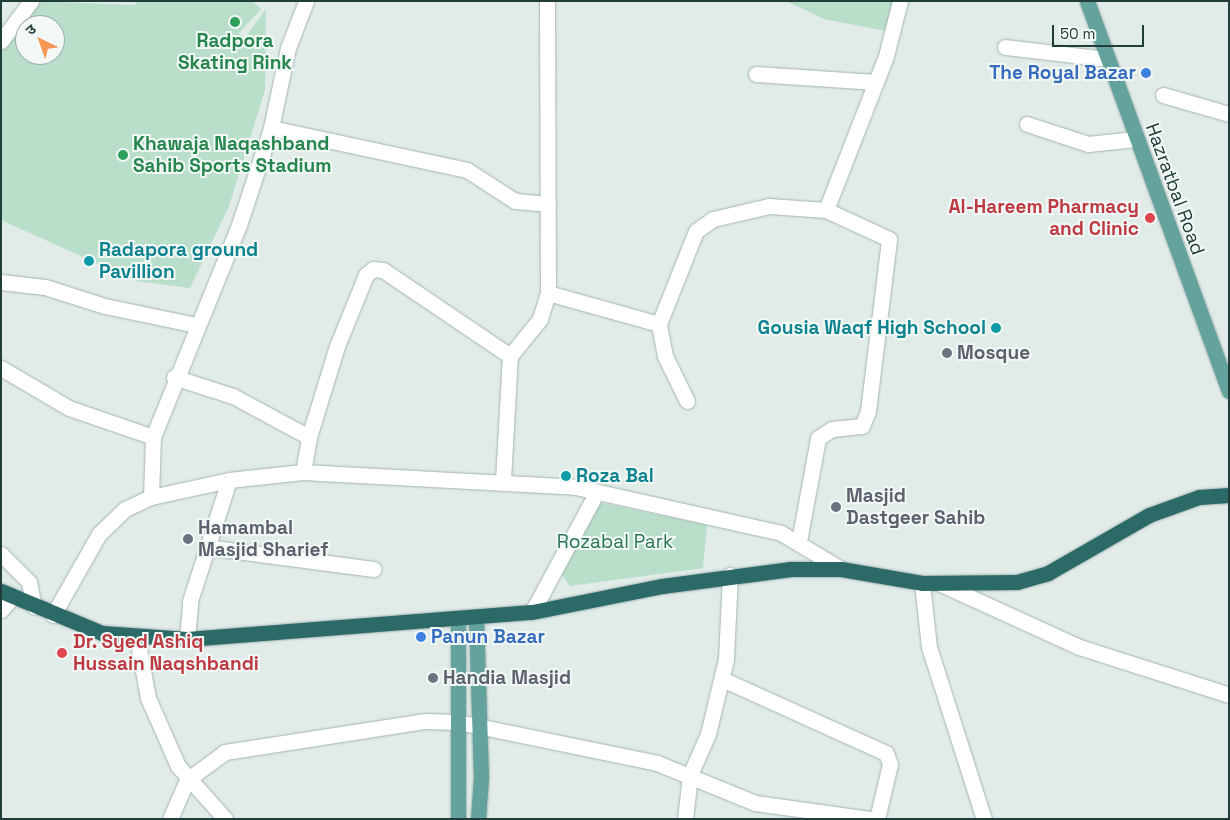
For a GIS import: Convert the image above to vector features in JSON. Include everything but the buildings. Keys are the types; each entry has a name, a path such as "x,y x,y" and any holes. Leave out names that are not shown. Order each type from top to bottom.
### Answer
{"highway":[{"path":"7,594 53,615 102,633 137,638 187,639 476,618 532,612 730,575 841,569 922,584 1033,578 1149,515 1199,498 1229,495"}],"main road":[{"name":"Hazratbal Road","path":"1086,1 1135,139 1229,390"},
{"path":"476,618 479,727 478,819"},
{"path":"458,619 458,819"}],"street":[{"path":"1,41 31,1"},
{"path":"151,497 153,437 174,377 239,224 271,128 288,48 306,1"},
{"path":"503,480 510,356 540,319 548,293 547,1"},
{"path":"826,210 876,82 900,1"},
{"path":"1005,46 1107,60"},
{"path":"756,74 876,82"},
{"path":"1163,95 1229,114"},
{"path":"1027,124 1088,144 1135,139"},
{"path":"271,128 467,170 515,202 548,204"},
{"path":"686,402 665,356 659,324 688,242 704,224 769,206 826,210 886,235 890,261 866,421 856,429 832,429 818,438 799,541"},
{"path":"303,472 308,437 337,346 366,275 373,269 383,270 510,356"},
{"path":"1,282 45,287 105,306 196,325"},
{"path":"548,293 659,324"},
{"path":"1,368 63,406 153,437"},
{"path":"174,377 233,396 308,437"},
{"path":"53,615 100,534 125,509 151,497 229,480 303,472 467,482 503,480 597,492 762,528 799,541 841,569"},
{"path":"187,639 190,601 229,480"},
{"path":"532,612 597,492"},
{"path":"206,547 374,569"},
{"path":"1,554 29,582 34,607"},
{"path":"685,819 690,775 708,734 722,679 730,575"},
{"path":"922,584 929,647 984,819"},
{"path":"941,584 1079,648 1229,695"},
{"path":"1,610 7,594"},
{"path":"137,638 148,698 187,780 225,819"},
{"path":"722,679 886,753 890,764 877,819"},
{"path":"170,819 187,780 225,752 408,722 458,722 657,763 755,803 870,819"}],"green space":[{"name":"Khawaja Naqashband Sahib Sports Stadium","path":"32,1 135,5 137,1 252,1 261,9 239,33 245,38 266,9 265,90 229,206 190,288 136,281 1,220 1,52 15,29 15,65 65,65 65,15 23,15"},
{"path":"786,1 907,1 901,34 824,19"},
{"name":"Rozabal Park","path":"597,502 707,525 703,568 570,586 560,572"}],"place":[{"name":"Radpora Skating Rink","path":"235,22"},
{"name":"The Royal Bazar","path":"1146,73"},
{"name":"Khawaja Naqashband Sahib Sports Stadium","path":"123,155"},
{"name":"Al-Hareem Pharmacy and Clinic","path":"1150,218"},
{"name":"Radapora ground Pavillion","path":"89,261"},
{"name":"Gousia Waqf High School","path":"996,328"},
{"name":"Mosque","path":"947,353"},
{"name":"Roza Bal","path":"566,476"},
{"name":"Masjid Dastgeer Sahib","path":"836,507"},
{"name":"Hamambal Masjid Sharief","path":"188,539"},
{"name":"Panun Bazar","path":"421,637"},
{"name":"Dr. Syed Ashiq Hussain Naqshbandi","path":"62,653"},
{"name":"Handia Masjid","path":"433,678"}]}
